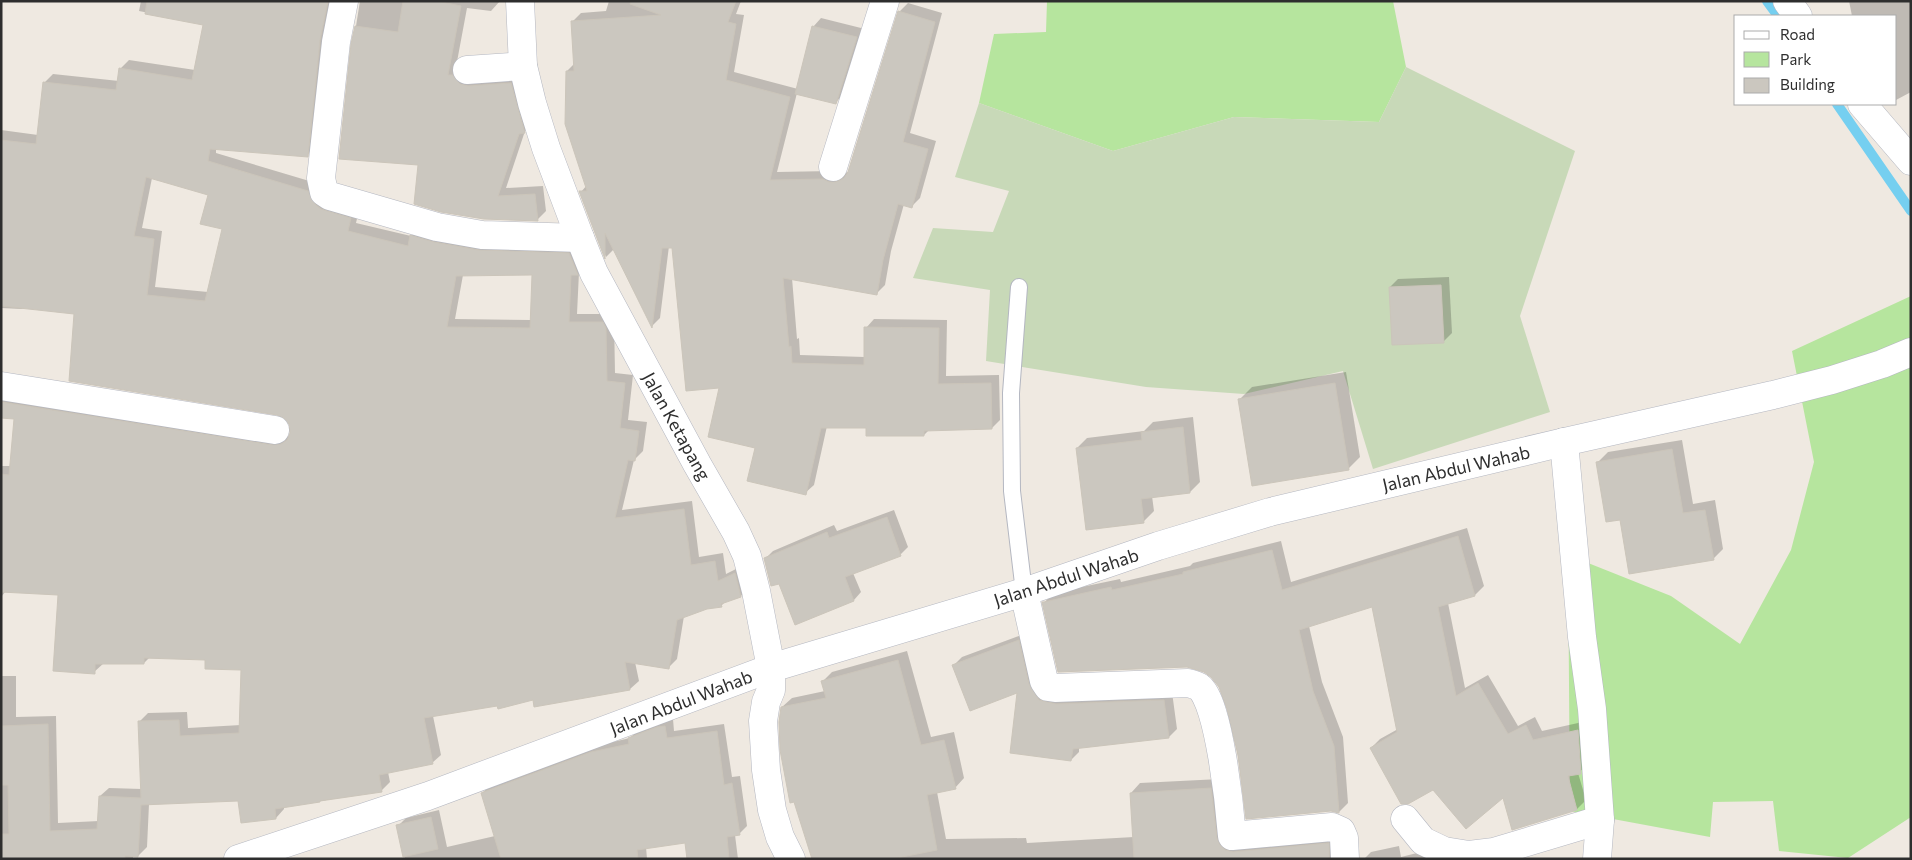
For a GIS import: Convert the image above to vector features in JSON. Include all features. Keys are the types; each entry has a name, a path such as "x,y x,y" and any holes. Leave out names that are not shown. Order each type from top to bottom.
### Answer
{"street":[{"path":"344,1 328,110 321,178 324,192 330,196 437,227 482,235 580,238"},
{"name":"Jalan Ketapang","path":"520,1 523,66 532,103 546,148 594,273 697,464 736,532 747,556 771,668 771,690 766,702 763,721 766,770 772,810 780,836 792,859"},
{"path":"833,167 885,1"},
{"path":"1787,1 1797,15"},
{"path":"467,70 523,66"},
{"path":"1863,105 1907,151"},
{"name":"Jalan Abdul Wahab","path":"238,859 428,796 771,668 1024,592 1158,546 1270,512 1564,442 1774,395 1882,364 1911,352"},
{"path":"1,386 275,430"},
{"path":"1564,442 1582,637 1592,709 1600,820 1596,859"},
{"path":"1024,592 1044,681 1048,687 1188,683 1199,687 1208,702 1224,761 1233,848 1332,827 1341,831 1344,838 1345,859"},
{"path":"1405,819 1423,841 1444,851 1469,854 1494,852 1600,820"}],"lane":[{"path":"1019,287 1011,393 1012,482 1024,592"}],"green space":[{"path":"1047,1 1393,1 1406,67 1379,122 1234,117 1113,151 979,103 994,34 1046,32"},
{"path":"1406,67 1575,151 1520,316 1550,412 1373,469 1343,371 1244,394 1146,387 986,361 990,290 913,278 933,228 993,232 1009,191 955,177 979,103 1113,151 1234,117 1379,122"},
{"path":"1911,296 1911,817 1848,858 1779,851 1773,801 1713,802 1710,837 1570,811 1568,555 1671,596 1740,644 1791,550 1814,462 1792,351"}],"building":[{"path":"147,1 328,1 320,40 308,157 210,149 208,161 308,191 315,204 321,209 351,218 348,231 408,246 410,235 434,242 479,250 569,253 578,275 571,275 569,322 603,322 606,328 607,381 625,383 620,428 639,431 635,461 628,460 615,518 684,509 691,565 715,561 718,581 735,573 741,597 721,604 722,607 707,609 677,620 669,669 625,662 630,690 534,707 533,700 498,709 497,706 424,718 433,764 379,775 382,792 275,809 276,819 241,823 238,801 141,805 138,857 125,856 125,859 1,859 1,834 9,834 8,785 1,785 1,726 48,724 50,831 97,829 99,796 141,798 138,721 179,720 180,736 239,733 241,670 205,669 205,660 144,658 144,664 95,664 95,674 53,671 58,595 1,592 1,474 9,475 14,419 1,418 1,402 273,445 281,444 287,440 290,433 289,424 284,418 277,415 69,381 74,314 1,306 1,140 36,144 43,82 116,90 119,68 192,80 203,25 145,14","holes":["146,177 208,195 200,224 222,229 205,301 147,295 154,239 134,236","532,275 530,328 447,327 456,276"]},
{"path":"403,1 437,1 461,6 448,75 453,75 460,84 468,86 511,83 525,133 519,134 498,196 535,194 538,221 484,219 441,212 414,204 418,165 339,159 351,44 355,26 398,32"},
{"path":"631,1 736,1 728,22 736,24 726,80 790,97 770,180 823,179 829,182 836,182 844,178 848,172 898,11 935,22 903,142 928,149 912,208 898,204 883,260 877,295 783,278 789,347 791,346 792,363 864,365 864,327 939,328 938,384 991,383 992,429 924,431 924,436 866,436 866,428 821,428 806,495 747,481 755,448 708,437 719,388 686,391 672,248 662,248 652,328 605,233 605,259 579,191 587,191 565,124 566,71 574,71 571,21 661,15 630,4"},
{"path":"812,26 857,37 836,104 795,94"},
{"path":"1441,285 1444,343 1392,345 1389,287"},
{"path":"1335,383 1349,470 1252,486 1238,399"},
{"path":"1183,427 1190,493 1141,499 1144,523 1086,530 1076,448 1142,440 1141,432"},
{"path":"1672,449 1683,513 1705,510 1714,560 1629,574 1620,520 1606,522 1596,462"},
{"path":"887,517 901,556 845,577 854,601 795,625 779,584 771,586 764,558 827,532 829,538"},
{"path":"1458,536 1475,596 1438,607 1456,696 1478,683 1508,734 1526,725 1533,740 1578,730 1581,774 1568,776 1577,810 1512,830 1503,798 1466,829 1433,790 1408,804 1401,804 1370,748 1397,732 1372,607 1299,630 1313,691 1334,746 1339,813 1331,811 1246,819 1238,755 1227,709 1219,687 1204,672 1187,667 1058,672 1042,602 1111,587 1112,590 1183,574 1183,572 1272,550 1282,590"},
{"path":"1019,640 1029,684 1039,700 1056,704 1164,700 1169,738 1073,749 1071,761 1010,753 1017,693 970,711 952,665"},
{"path":"898,660 921,745 944,740 956,789 927,795 937,850 892,859 812,859 794,802 790,803 780,750 779,722 781,707 826,698 821,681"},
{"path":"665,726 667,738 717,731 724,785 732,783 740,835 727,837 729,859 687,859 685,843 637,850 638,859 501,859 481,793 591,752 629,744 628,738 657,727"},
{"path":"1211,788 1217,838 1225,850 1233,852 1329,843 1329,859 1134,859 1130,793"},
{"path":"431,817 438,849 403,857 396,825"}],"waterway":[{"path":"1767,1 1777,15"},
{"path":"1838,105 1911,211"}]}
